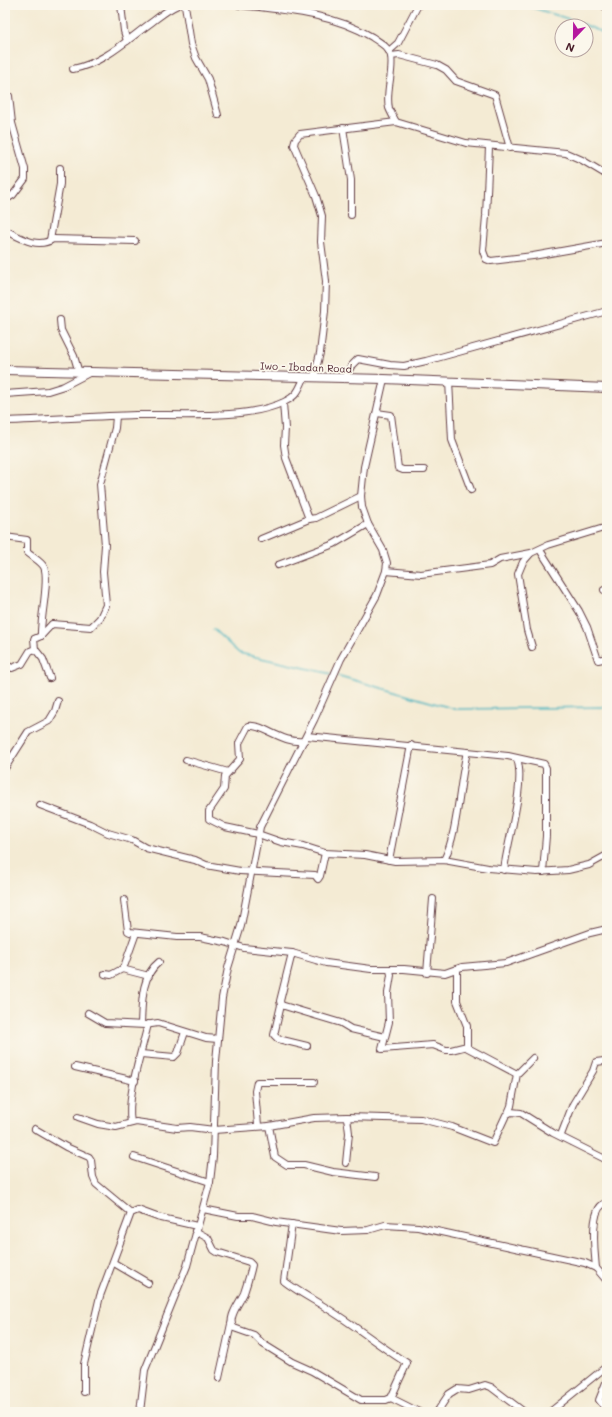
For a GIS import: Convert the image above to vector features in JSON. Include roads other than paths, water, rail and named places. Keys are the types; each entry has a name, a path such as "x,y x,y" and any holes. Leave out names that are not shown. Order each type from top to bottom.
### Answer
{"main road":[{"name":"Iwo - Ibadan Road","path":"5,370 79,373 204,374 304,378 384,379 607,388"}],"street":[{"path":"121,5 124,31 127,41"},
{"path":"73,69 87,67 100,60 178,5"},
{"path":"185,5 191,44 196,58 208,79 218,115"},
{"path":"239,5 316,15 349,25 378,42 390,54 437,65 446,70 456,81 494,95 510,148"},
{"path":"396,122 390,108 390,54 398,43 418,5"},
{"path":"5,200 13,196 25,179 25,169 12,123 8,96"},
{"path":"314,377 320,352 325,311 326,281 321,242 322,216 316,196 294,145 295,140 300,134 396,122 448,139 489,147 566,153 582,160 607,175"},
{"path":"343,128 352,180 351,215"},
{"path":"489,147 483,251 486,259 491,261 533,256 607,243"},
{"path":"50,240 60,184 60,168"},
{"path":"5,230 32,242 46,243 53,239 135,241"},
{"path":"344,379 352,365 358,359 404,366 607,310"},
{"path":"60,320 61,330 69,345 79,373"},
{"path":"5,394 48,391 64,386 89,373"},
{"path":"5,421 116,416 210,415 266,408 283,403 297,395 304,378"},
{"path":"140,1412 145,1370 186,1266 200,1211 203,1209 210,1182 214,1156 218,1039 222,998 252,872 262,819 288,774 341,659 377,595 386,571 387,563 383,550 368,524 362,507 361,496 364,467 384,379"},
{"path":"449,381 452,440 471,490"},
{"path":"283,403 285,428 284,445 286,458 309,519"},
{"path":"377,413 391,415 398,468 403,470 424,470"},
{"path":"50,678 42,659 35,649 34,639 41,636 52,624 91,627 104,611 106,605 103,572 104,545 100,484 115,428 116,416"},
{"path":"261,539 309,519 316,518 361,496"},
{"path":"278,565 334,544 368,524"},
{"path":"386,571 421,574 490,565 500,559 531,553 548,545 607,527"},
{"path":"5,537 28,540 27,552 43,565 47,573 40,622 41,636"},
{"path":"540,550 578,612 586,628 598,660 607,658"},
{"path":"531,553 523,562 518,574 527,630 532,647"},
{"path":"5,664 12,668 22,664 30,651 35,649"},
{"path":"5,768 28,732 49,721 55,711 58,701"},
{"path":"543,872 546,836 546,768 544,764 517,759 410,746 305,738 294,743 270,734 256,726 248,726 239,743 240,759 225,776 224,789 209,811 209,819 225,827 258,834 281,842 303,846 326,853 365,855 389,860 444,860 504,870 543,872 568,870 589,865 607,855"},
{"path":"389,860 410,746"},
{"path":"444,860 448,852 461,775 467,752"},
{"path":"504,870 518,792 519,763 517,759"},
{"path":"186,760 228,772"},
{"path":"40,805 90,824 108,833 132,840 146,848 195,860 206,865 252,872 314,875 318,879 326,853"},
{"path":"427,973 433,898"},
{"path":"124,900 128,930 136,933 177,937 200,937 226,942 235,946 292,953 326,963 371,970 404,969 427,973 445,973 457,969 506,963 590,933 607,929"},
{"path":"105,974 111,975 122,968 136,933"},
{"path":"292,953 280,1001 281,1005 274,1035 278,1039 307,1046"},
{"path":"141,1024 142,999 151,968 159,962"},
{"path":"122,968 149,976"},
{"path":"457,969 457,1001 467,1026 466,1048"},
{"path":"390,970 391,975 388,993 389,1022 382,1049 386,1050 433,1046 446,1050 466,1048 517,1074"},
{"path":"281,1005 341,1023 351,1029 385,1037"},
{"path":"88,1013 105,1023 158,1023 206,1038 218,1039"},
{"path":"131,1123 130,1111 135,1081 148,1024"},
{"path":"141,1054 174,1057 178,1053 185,1032"},
{"path":"78,1118 98,1124 116,1127 136,1122 177,1128 190,1127 214,1130 258,1125 269,1126 314,1118 346,1117 421,1119 452,1127 493,1143 501,1123 512,1106 512,1096 517,1074 533,1058"},
{"path":"561,1135 573,1104 593,1071 596,1062 607,1062"},
{"path":"75,1067 135,1081"},
{"path":"258,1125 255,1091 257,1082 314,1082"},
{"path":"508,1113 521,1113 553,1133 561,1135 607,1160"},
{"path":"346,1117 349,1133 346,1163"},
{"path":"269,1126 275,1157 287,1165 304,1165 333,1172 374,1177"},
{"path":"35,1128 66,1147 89,1157 92,1160 93,1177 96,1184 131,1213"},
{"path":"134,1157 210,1182"},
{"path":"596,1268 593,1223 601,1206 607,1203"},
{"path":"203,1209 341,1231 368,1230 385,1225 418,1227 585,1263 596,1268 607,1281"},
{"path":"84,1392 84,1364 100,1296 114,1264 131,1213 138,1210 196,1228 208,1238 213,1248 217,1252 249,1262 252,1265 232,1324 219,1378"},
{"path":"292,1224 284,1280 298,1292 338,1316 375,1343 407,1363 391,1398"},
{"path":"114,1264 148,1283"},
{"path":"232,1324 234,1328 254,1335 263,1344 361,1400 386,1400 391,1398 420,1412"},
{"path":"550,1412 607,1366"},
{"path":"607,1380 599,1400 607,1410"},
{"path":"437,1412 449,1394 457,1389 469,1390 485,1385 491,1387 524,1412"}],"waterway":[{"path":"524,5 575,21 607,34"},
{"path":"213,629 239,653 332,674"},
{"path":"336,675 455,709 607,707"}],"railway":[{"path":"595,5 607,11"}]}
